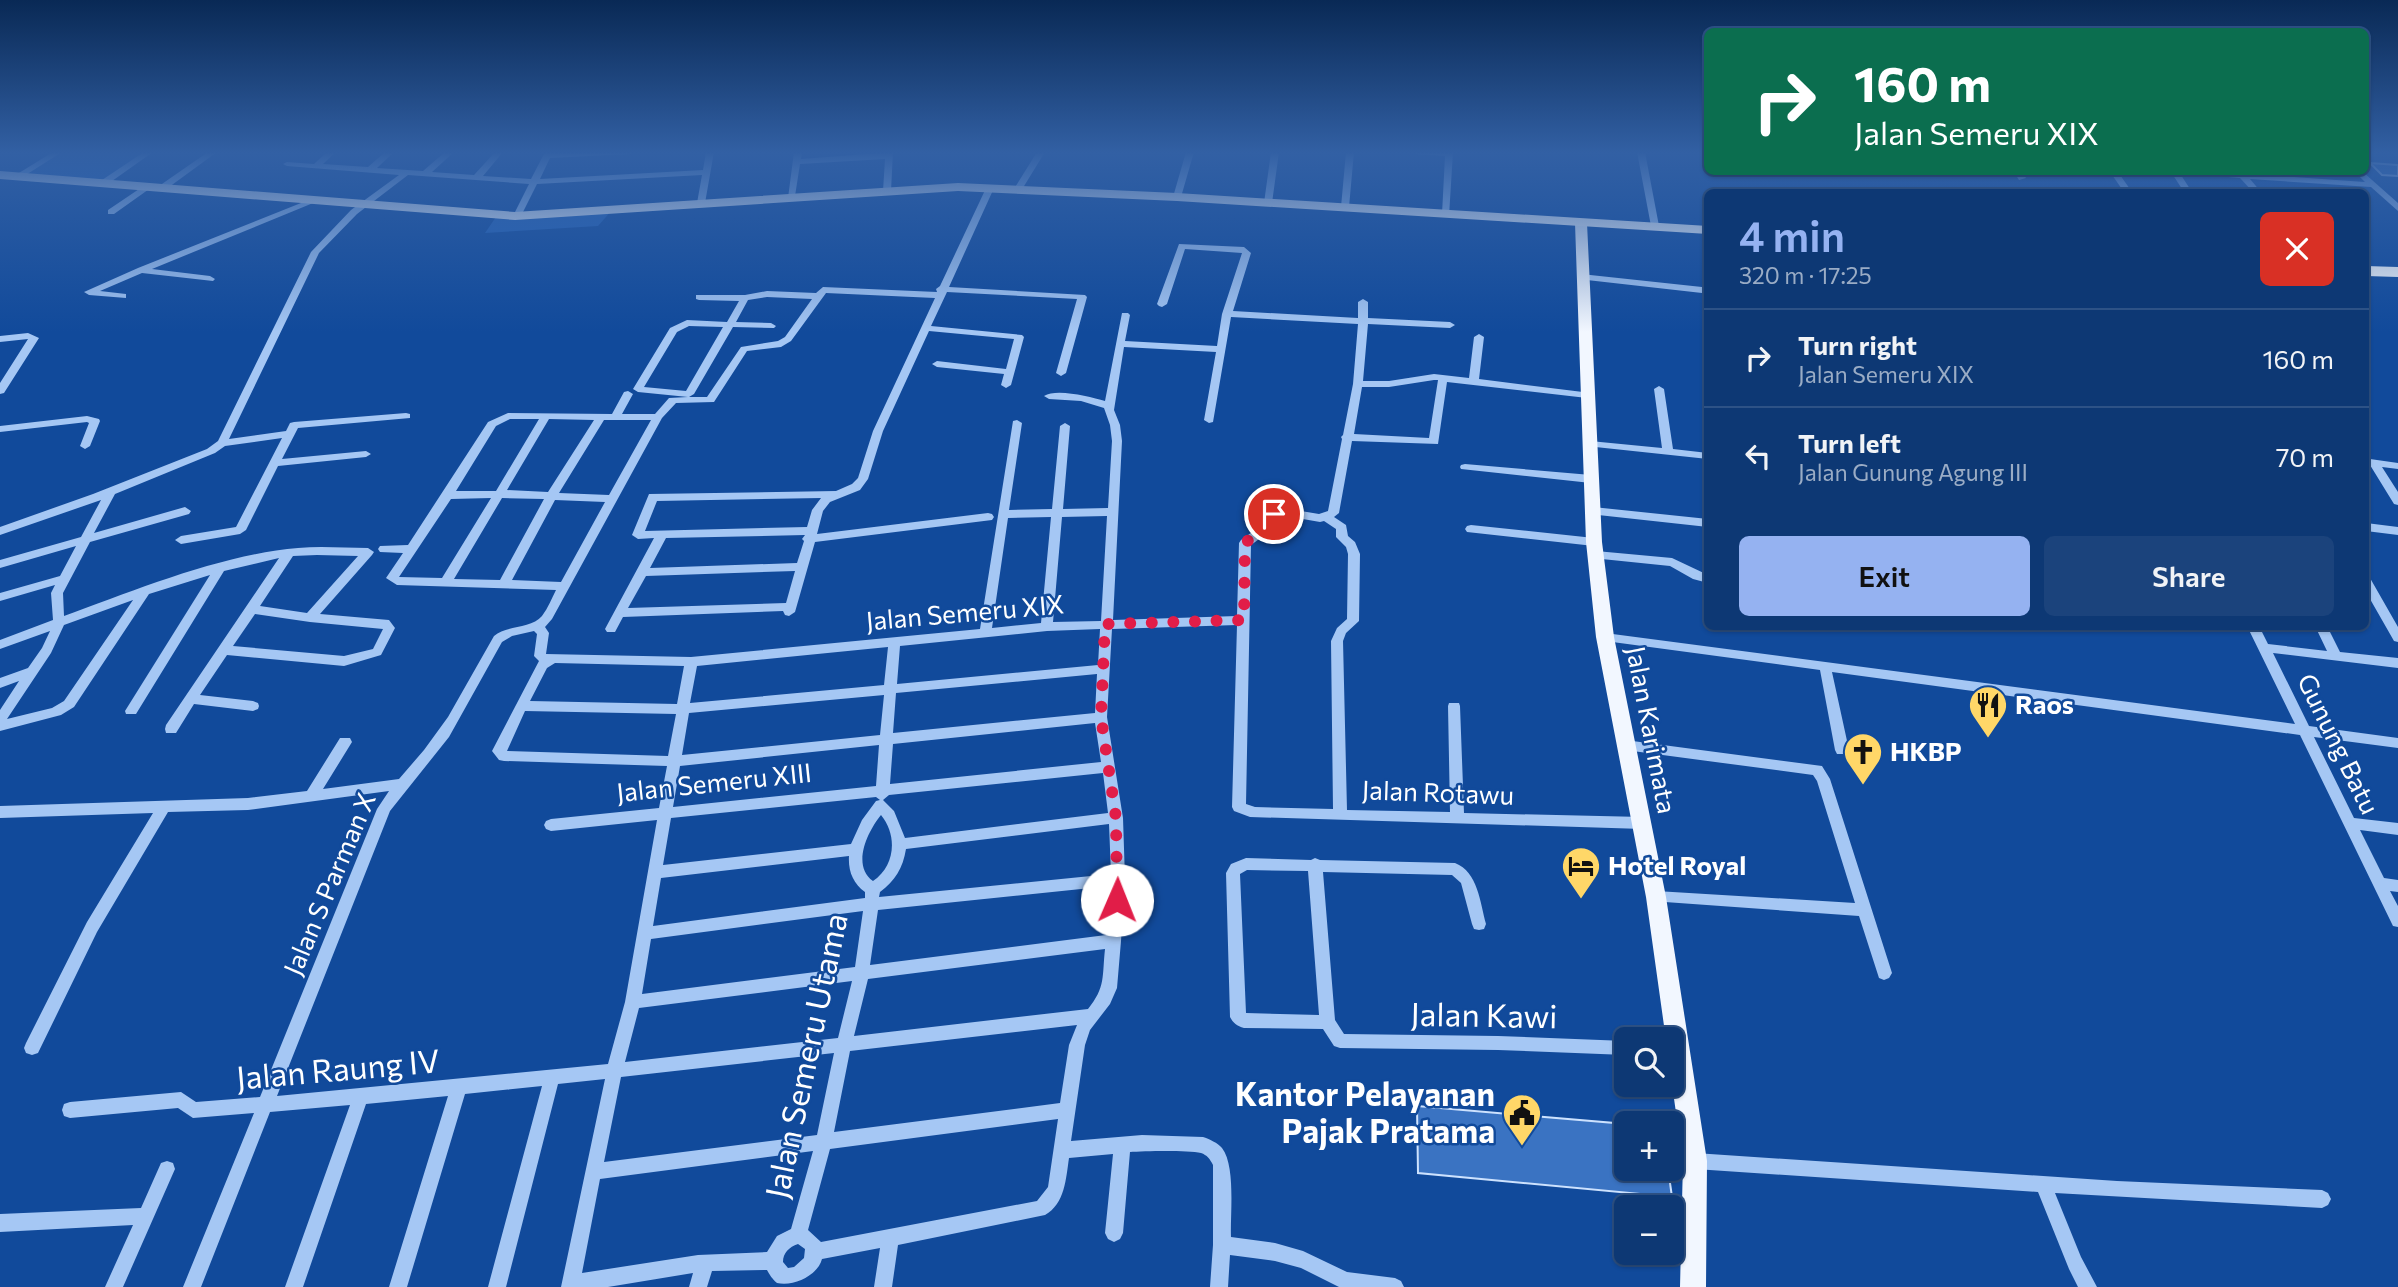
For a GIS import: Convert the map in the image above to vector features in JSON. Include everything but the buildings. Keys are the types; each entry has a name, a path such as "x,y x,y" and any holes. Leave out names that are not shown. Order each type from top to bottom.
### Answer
{"highway":[{"path":"463,212 517,216 573,212"},
{"path":"1418,212 1704,230"},
{"path":"2369,271 2398,272"}],"main road":[{"name":"Jalan Karimata","path":"1581,223 1581,277 1595,549 1605,637 1656,897 1672,1027"},
{"name":"Jalan Karimata","path":"1683,1097 1695,1161 1698,1286"}],"street":[{"path":"123,296 89,292 286,212"},
{"path":"0,531 111,491 211,451 222,443 307,265 329,237 358,212"},
{"path":"517,216 519,212"},
{"path":"620,613 790,610 821,503 856,487 863,479 878,431 978,212"},
{"path":"1652,212 1655,226"},
{"path":"1163,304 1182,246 1244,250 1247,253 1227,314 1209,420"},
{"path":"141,270 209,279"},
{"path":"1581,277 1702,290"},
{"path":"1061,373 1082,297 823,290 788,339 781,344 744,349 712,398 704,402 673,400 658,417 546,619 538,626 543,633 540,656 548,659 542,664 499,747 501,755 674,761 1101,717"},
{"path":"699,297 745,299 766,294 818,296"},
{"path":"745,299 730,325 689,394 638,389 673,330 680,324 730,325 771,326"},
{"path":"1327,517 1335,508 1346,437 1358,384 1363,302"},
{"path":"1227,314 1450,325"},
{"path":"815,1252 1045,1206 1056,1186 1077,1045 1091,1016 1107,994 1114,941 1118,879 1116,818 1101,717 1117,434 1110,408 1125,315"},
{"path":"924,328 1016,335 1019,339 1006,385"},
{"path":"0,339 28,335 34,338 0,391"},
{"path":"1474,382 1479,337"},
{"path":"1121,344 1220,349"},
{"path":"937,364 1010,372"},
{"path":"1358,384 1389,384 1421,377 1587,395"},
{"path":"1346,437 1434,442 1443,379"},
{"path":"1659,389 1668,451"},
{"path":"615,417 628,394"},
{"path":"1049,396 1082,398 1110,408"},
{"path":"181,540 240,530 294,425 406,416"},
{"path":"564,586 393,580 392,575 448,495 492,424 508,416 658,417"},
{"path":"446,582 546,416"},
{"path":"504,584 551,496 601,417"},
{"path":"0,429 87,419 95,421 85,446"},
{"path":"985,634 1017,423"},
{"path":"1047,627 1065,426"},
{"path":"222,443 290,434"},
{"path":"1590,444 1704,456"},
{"path":"275,463 366,454"},
{"path":"2369,462 2398,466"},
{"path":"2369,462 2398,501"},
{"path":"1465,467 1591,479"},
{"path":"0,720 34,671 59,624 57,593 111,491"},
{"path":"448,495 500,494 613,499"},
{"path":"841,494 653,497 638,535 810,535 988,517"},
{"path":"0,564 185,511"},
{"path":"1593,511 1704,523"},
{"path":"1003,514 1113,512"},
{"path":"1244,620 1245,550 1248,539 1266,527 1278,512 1327,517 1342,528 1342,537 1351,545 1354,554 1353,621 1341,631 1337,641 1340,815"},
{"path":"2369,527 2398,531"},
{"path":"1471,529 1672,562 1692,576 1704,578"},
{"path":"611,629 662,535"},
{"path":"384,549 409,549"},
{"path":"0,645 145,593 219,570 289,553 368,552 310,618"},
{"path":"171,729 227,650 289,553"},
{"path":"642,572 801,567"},
{"path":"131,710 219,570"},
{"path":"0,597 63,579"},
{"path":"2369,586 2398,638"},
{"path":"0,726 56,712 69,704 145,593"},
{"path":"227,650 352,660 377,652 389,628 385,623 310,618 252,610"},
{"name":"Jalan Semeru XIX","path":"548,659 559,657 691,662 1047,627 1244,620"},
{"name":"Jalan Rotawu","path":"1244,620 1238,801 1243,810 1255,813 1643,823"},
{"name":"Jalan S Parman X","path":"192,1287 384,809 447,728 498,639 506,632 538,626"},
{"name":"Gunung Batu","path":"2255,630 2398,921"},
{"path":"2322,630 2336,656"},
{"path":"1605,637 2398,743"},
{"path":"872,897 859,878 857,849 863,827 881,805 894,643"},
{"name":"Gunung Batu","path":"2264,648 2398,663"},
{"path":"691,662 633,1002 614,1072 571,1285 705,1264 773,1261"},
{"path":"1825,666 1842,750"},
{"path":"522,706 683,709 1103,669"},
{"path":"0,683 34,671"},
{"path":"192,699 253,706"},
{"path":"1454,706 1457,818"},
{"path":"311,796 345,742"},
{"path":"1625,745 1816,769 1823,779 1884,972"},
{"name":"Jalan Semeru XIII","path":"551,825 1108,767"},
{"path":"0,812 163,808 311,796 402,784"},
{"path":"872,897 893,872 900,844 893,817 881,805"},
{"path":"32,1048 92,927 163,808"},
{"path":"900,844 1116,818"},
{"path":"2350,822 2398,829"},
{"path":"657,872 857,849"},
{"path":"1314,864 1327,1022 1244,1021 1238,1017 1233,873 1236,867 1246,864 1314,864 1455,869 1467,880 1479,924"},
{"path":"646,933 872,897 1118,879"},
{"path":"2381,883 2398,886"},
{"name":"Jalan Semeru Utama","path":"798,1236 824,1142 862,972 872,897"},
{"path":"1656,897 1864,910"},
{"path":"633,1002 1114,941"},
{"path":"614,1072 1091,1016"},
{"name":"Jalan Kawi","path":"1327,1022 1340,1041 1614,1048"},
{"name":"Jalan Raung IV","path":"71,1110 181,1100 192,1110 265,1105 614,1072"},
{"path":"497,1287 552,1078"},
{"path":"398,1287 459,1087"},
{"path":"295,1287 361,1096"},
{"path":"593,1172 1067,1110"},
{"path":"1063,1150 1122,1145 1203,1145 1216,1153 1221,1165 1222,1245 1219,1287"},
{"path":"1114,1233 1122,1145"},
{"path":"1695,1161 2322,1199"},
{"path":"114,1287 167,1169"},
{"path":"2043,1184 2075,1263 2088,1287"},
{"path":"0,1223 146,1216"},
{"path":"798,1236 810,1240 815,1252 807,1270 788,1282 779,1275 773,1261 778,1247 784,1241 798,1236"},
{"path":"883,1287 890,1238"},
{"path":"1222,1245 1275,1252 1303,1260 1346,1281 1395,1287"},
{"path":"698,1287 705,1264"}],"shaded area":[{"path":"610,212 598,226 485,233 498,214"}],"place":[{"name":"Raos","path":"1988,739"},
{"name":"HKBP","path":"1863,786"},
{"name":"Hotel Royal","path":"1581,900"},
{"name":"Kantor Pelayanan Pajak Pratama","path":"1522,1147"}],"route":[{"path":"1117,900 1116,818 1101,717 1105,624 1244,620 1245,543 1266,527 1274,514"}]}
